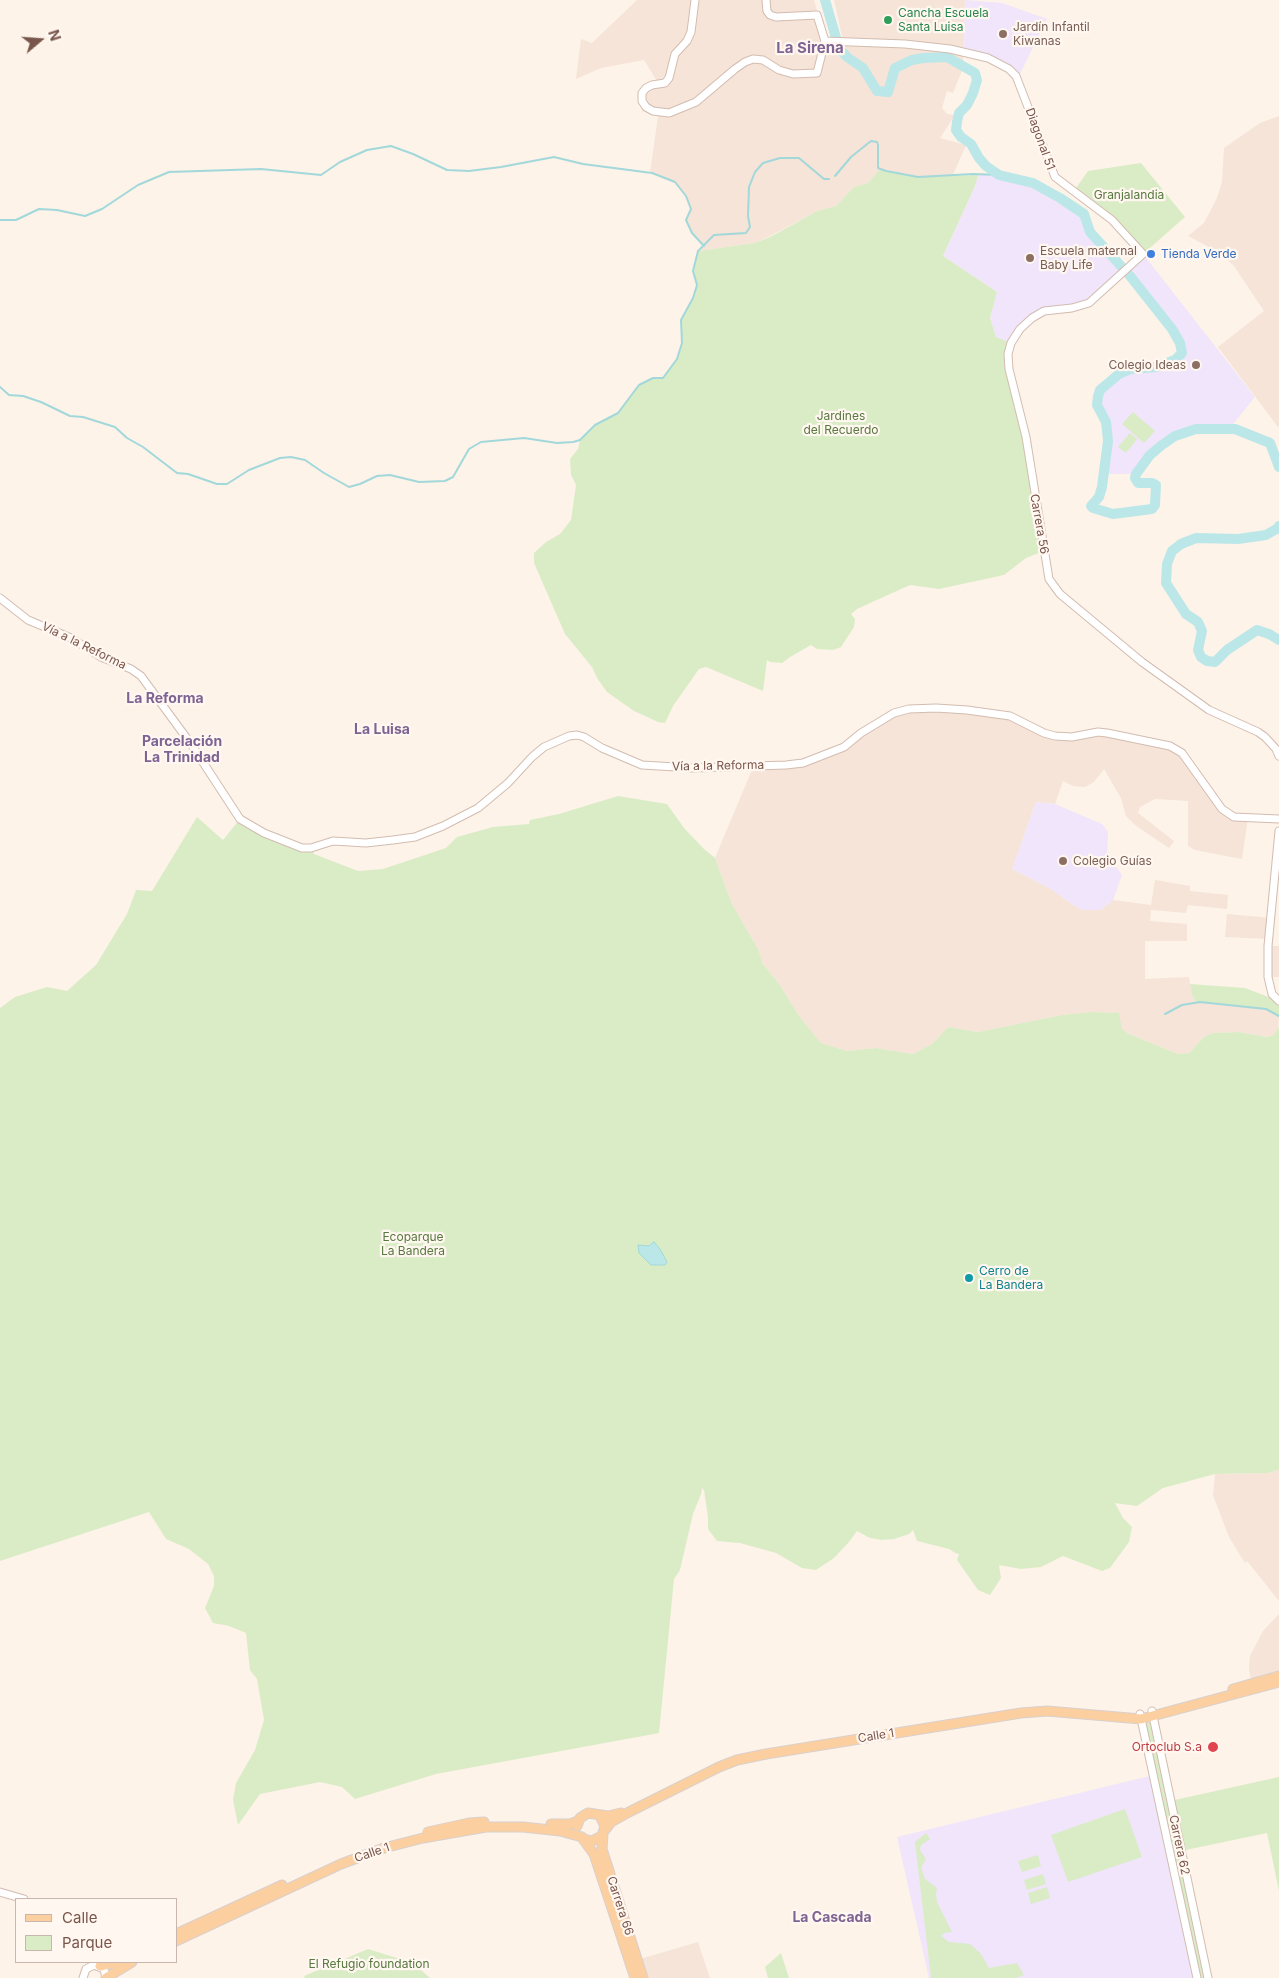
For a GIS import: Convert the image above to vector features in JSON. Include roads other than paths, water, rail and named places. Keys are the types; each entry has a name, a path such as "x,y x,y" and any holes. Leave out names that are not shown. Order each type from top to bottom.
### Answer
{"main road":[{"name":"Calle 1","path":"1153,1714 1279,1676"},
{"name":"Calle 1","path":"604,1833 611,1822 629,1812 719,1767 737,1760 1021,1713 1047,1711 1121,1718 1139,1717 1279,1682"},
{"name":"Calle 1","path":"600,1816 629,1812"},
{"path":"594,1813 600,1816 605,1824 604,1833 594,1841 582,1838 577,1830 578,1821 582,1816 594,1813"},
{"name":"Calle 1","path":"178,1933 336,1860 391,1841 469,1823 502,1821 565,1825 578,1821"},
{"name":"Calle 1","path":"178,1940 340,1864 384,1848 422,1838 479,1828 522,1827 560,1830 582,1838"},
{"name":"Carrera 66","path":"604,1833 602,1850 643,1978"},
{"name":"Carrera 66","path":"582,1838 594,1854 635,1978"},
{"path":"106,1978 130,1963"}],"street":[{"path":"695,0 691,32 687,41 675,54 669,78 665,83 652,85 642,93 642,101 646,107 653,111 669,113 696,102 744,62 754,59 763,60 779,70 793,74 817,73 828,41 817,15 776,17 770,15 767,11 766,0"},
{"name":"Diagonal 51","path":"828,41 905,44 964,52 1000,63 1016,76 1055,177 1106,216 1143,254"},
{"name":"Carrera 56","path":"1143,254 1119,277 1088,302 1072,308 1044,311 1032,318 1020,329 1010,343 1008,354 1009,369 1026,437 1049,579 1060,594 1142,662 1208,710 1258,732 1276,749 1279,756"},
{"name":"Vía a la Reforma","path":"0,598 28,620 72,638 101,657 131,669 141,676 191,744 240,819 264,832 302,848 311,848 333,842 366,843 414,837 443,826 478,808 544,747 569,736 577,735 642,765 693,768 786,765 803,763 844,747 861,733 894,713 909,709 936,708 974,710 1010,716 1044,733 1055,736 1072,737 1098,732 1170,746 1182,753 1222,810 1234,817 1279,819"},
{"path":"1278,1001 1269,985 1268,954 1279,830"},
{"name":"Carrera 62","path":"1153,1714 1208,1978"},
{"name":"Carrera 62","path":"1139,1717 1197,1978"},
{"path":"0,1892 21,1898"},
{"path":"1191,1950 1202,1948"},
{"path":"77,1978 84,1974 90,1966 96,1964 105,1971 106,1978"}],"water":[{"path":"654,1242 667,1262 665,1265 651,1265 639,1253 638,1245 649,1246"}],"waterway":[{"path":"825,0 839,48 847,57 863,68 877,91 888,92 895,68 912,60 947,57 975,73 977,80 973,93 967,105 959,113 957,122 956,130 961,137 971,144 986,166 999,175 1033,183 1084,214 1090,232 1130,276 1172,329 1180,343 1182,353 1175,360 1156,367 1131,369 1119,374 1100,390 1097,405 1106,422 1108,441 1102,487 1099,497 1091,506 1113,514 1152,509 1155,505 1156,485 1152,483 1138,483 1135,478 1136,474 1150,455 1162,445 1175,436 1196,429 1235,429 1270,443 1279,467"},
{"path":"835,176 851,157 871,141 877,142 878,145 878,168 886,171 918,177 973,174 999,175"},
{"path":"0,220 16,220 39,209 57,210 85,216 102,209 138,185 169,172 261,169 321,175 340,162 367,150 391,146 447,170 469,171 554,157 583,164 652,173 675,182 686,196 691,209 686,220 692,233 704,246"},
{"path":"0,387 9,395 23,396 41,402 70,416 83,417 115,427 127,438 143,447 177,473 188,474 217,484 227,484 249,470 280,458 291,457 305,460 349,487 377,476 390,475 419,482 445,481 453,477 469,449 481,442 524,438 557,443 580,440 595,425 618,413 639,385 653,378 663,378 677,359 682,343 681,320 693,298 697,285 693,271 698,251 714,235 746,233 750,227 748,216 749,187 755,172 763,163 780,158 799,158 824,179 829,179"},
{"path":"1279,526 1266,535 1238,539 1196,538 1181,544 1172,551 1167,564 1166,583 1186,614 1198,622 1202,631 1198,650 1201,657 1207,661 1215,662 1227,650 1257,630 1279,640"},
{"path":"1165,1014 1182,1005 1200,1002 1266,1009 1279,1016"}],"place":[{"name":"Cancha Escuela Santa Luisa","path":"888,20"},
{"name":"Jardín Infantil Kiwanas","path":"1003,34"},
{"name":"Tienda Verde","path":"1151,254"},
{"name":"Escuela maternal Baby Life","path":"1030,258"},
{"name":"Colegio Ideas","path":"1196,365"},
{"name":"Colegio Guías","path":"1063,861"},
{"name":"Cerro de La Bandera","path":"969,1278"},
{"name":"Ortoclub S.a","path":"1213,1747"}],"district":[{"name":"La Sirena","path":"810,48"},
{"name":"La Reforma","path":"165,699"},
{"name":"La Luisa","path":"382,730"},
{"name":"Parcelación La Trinidad","path":"182,750"},
{"name":"La Cascada","path":"832,1918"}],"park label":[{"name":"Granjalandia","path":"1129,195"},
{"name":"Jardines del Recuerdo","path":"841,423"},
{"name":"Ecoparque La Bandera","path":"413,1244"},
{"name":"El Refugio foundation","path":"369,1964"}]}
